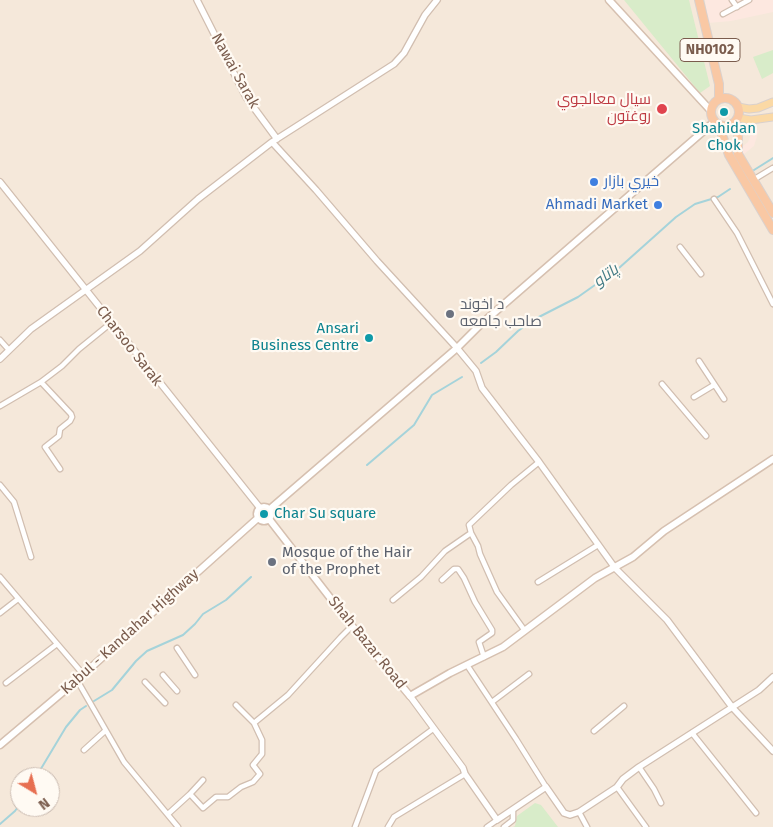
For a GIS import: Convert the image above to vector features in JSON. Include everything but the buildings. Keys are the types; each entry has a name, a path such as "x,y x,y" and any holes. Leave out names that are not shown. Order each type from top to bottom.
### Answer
{"highway":[{"name":"NH0102","path":"700,0 718,84 719,99"},
{"path":"773,213 738,154 738,107 730,99 719,99 710,111 729,155 773,230"},
{"path":"717,124 728,126 737,120"}],"main road":[{"path":"609,0 710,111"},
{"path":"738,107 758,108 773,102"},
{"path":"737,120 773,117"},
{"path":"270,509 457,348 480,325 717,124"},
{"path":"410,696 503,647 595,578 633,557 664,531 773,459"},
{"path":"260,508 270,509 271,516 269,520 262,521 258,518 257,513 260,508"},
{"name":"Kabul - Kandahar Highway","path":"0,745 258,518"},
{"name":"Shah Bazar Road","path":"269,520 410,696"}],"street":[{"name":"Nawai Sarak","path":"197,0 246,97 274,140 377,262 476,371 482,388 539,462 615,568 667,620 732,707 773,751"},
{"path":"0,359 31,329 140,251 198,199 274,140 394,64 404,54 425,15 437,0"},
{"path":"732,0 736,7"},
{"path":"723,14 749,0"},
{"path":"753,180 773,168"},
{"name":"Charsoo Sarak","path":"0,182 260,508"},
{"path":"714,199 737,233 773,304"},
{"path":"680,246 701,274"},
{"path":"0,406 41,382 111,323"},
{"path":"0,340 8,350"},
{"path":"699,361 724,399"},
{"path":"41,382 72,417 60,429 59,436 46,447 60,468"},
{"path":"662,384 706,436"},
{"path":"694,397 714,385"},
{"path":"525,631 497,592 471,533 470,525 511,485 539,462"},
{"path":"0,485 14,502 31,557"},
{"path":"393,600 421,577 445,551 471,533"},
{"path":"538,582 598,545"},
{"path":"442,580 454,569 458,569 464,578 475,602 492,630 492,633 478,642 484,657"},
{"path":"0,577 82,674"},
{"path":"0,613 18,598"},
{"path":"254,723 288,695 352,626"},
{"path":"6,683 57,644"},
{"path":"177,648 195,675"},
{"path":"467,665 546,787 564,813 570,815 579,812 617,787 623,779 639,767 758,690 773,678"},
{"path":"492,702 529,674"},
{"path":"163,675 178,691"},
{"path":"76,680 124,762 178,827"},
{"path":"145,682 165,703"},
{"path":"410,696 463,768 464,774 497,820"},
{"path":"190,794 203,808 216,797 228,797 241,787 253,782 260,774 253,766 262,754 262,740 254,723 236,705"},
{"path":"594,731 624,706"},
{"path":"355,827 376,771 433,729"},
{"path":"84,750 105,731"},
{"path":"692,733 756,813"},
{"path":"639,767 654,788 660,803"},
{"path":"388,827 394,817 464,774"},
{"path":"168,814 203,780"},
{"path":"487,827 546,787"},
{"path":"617,787 646,827"},
{"path":"504,827 513,820 512,812"},
{"path":"579,812 588,827"}],"shaded area":[{"path":"0,0 773,0 773,827 0,827"},
{"path":"705,0 773,0 773,12 731,21 708,23"},
{"path":"759,130 754,146 743,155 743,146 748,142 752,131"}],"green space":[{"path":"624,0 689,0 710,86 700,93"},
{"path":"773,50 773,73 762,79 753,57"},
{"path":"535,803 541,805 558,827 513,827 515,826 517,816"}],"waterway":[{"name":"پاتاو","path":"754,170 773,158"},
{"name":"پاتاو","path":"481,363 533,320 578,297 619,268 676,217 695,204 718,197 730,189"},
{"path":"367,465 414,425 432,395 462,377"},
{"path":"94,701 112,690 136,661 147,651 183,635 203,614 226,600 251,577"},
{"path":"42,767 66,727 80,710 86,706"},
{"path":"0,824 10,815"}],"place":[{"name":"سيال معالجوي روغتون","path":"662,109"},
{"name":"Shahidan Chok","path":"724,112"},
{"name":"خیري بازار","path":"594,182"},
{"name":"Ahmadi Market","path":"658,205"},
{"name":"د اخوند صاحب جامعه","path":"450,314"},
{"name":"Ansari Business Centre","path":"369,338"},
{"name":"Char Su square","path":"264,514"},
{"name":"Mosque of the Hair of the Prophet","path":"272,562"}]}
